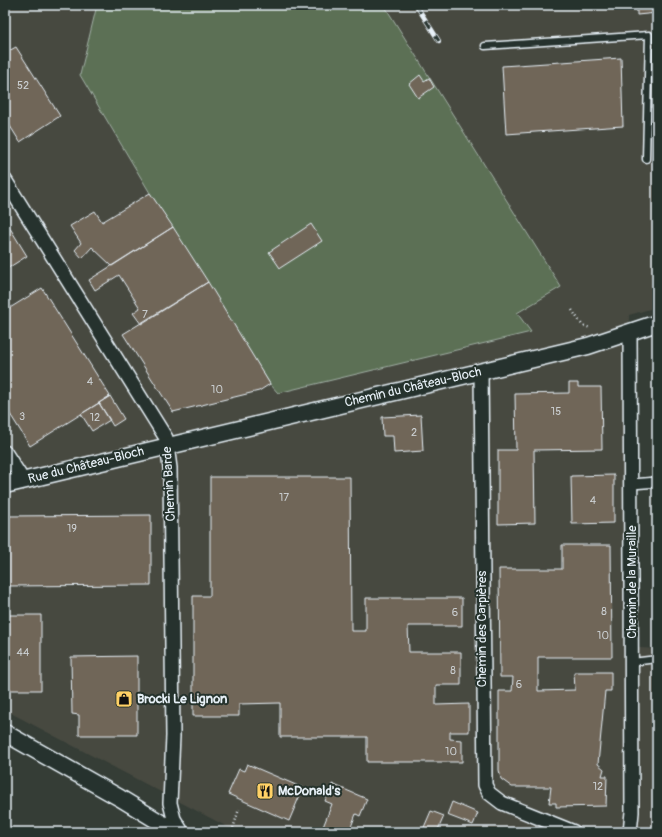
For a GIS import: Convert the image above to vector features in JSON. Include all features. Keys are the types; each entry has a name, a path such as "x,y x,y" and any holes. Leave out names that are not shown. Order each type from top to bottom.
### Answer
{"street":[{"name":"Chemin Barde","path":"5,180 166,438 168,445 171,482 173,736 170,803 174,819 182,832"},
{"name":"Chemin du Château-Bloch","path":"168,445 588,346 657,323"},
{"name":"Chemin de la Muraille","path":"630,332 632,484 632,812 630,832"},
{"name":"Chemin des Carpières","path":"481,370 485,785 489,793 502,803 574,832"},
{"name":"Rue du Château-Bloch","path":"5,485 168,445"},
{"path":"5,452 23,480"},
{"path":"632,484 657,482"},
{"path":"5,733 120,798 176,832"}],"lane":[{"path":"485,46 657,34"},
{"path":"646,159 649,35"},
{"path":"632,662 657,659"}],"path":[{"path":"572,310 582,325 589,329 596,327"},
{"path":"232,832 239,809"}],"shaded area":[{"path":"5,5 657,5 657,307 629,315 625,647 657,649 657,832 237,832 5,710"}],"green space":[{"path":"97,5 384,5 561,287 517,313 531,332 278,393 270,384 150,193 80,75"}],"building":[{"path":"637,5 657,5 657,13 637,15"},
{"path":"16,47 60,116 20,142 5,118 5,53"},
{"path":"621,58 623,126 506,134 502,66"},
{"path":"420,75 424,81 429,78 434,87 418,98 409,84"},
{"path":"150,193 173,227 112,266 92,247 82,258 75,250 81,243 70,226 95,211 102,222"},
{"path":"5,220 27,256 5,270"},
{"path":"311,224 322,241 280,268 269,252"},
{"path":"173,227 208,282 141,324 133,313 140,308 119,275 95,290 89,280"},
{"path":"208,282 270,384 259,391 173,412 123,334"},
{"path":"42,288 110,396 30,446 5,406 5,311"},
{"path":"569,383 578,383 578,387 601,387 602,449 534,450 535,523 498,524 498,450 516,450 515,394 569,393"},
{"path":"110,396 124,419 113,426 99,403"},
{"path":"99,403 110,420 92,431 81,414"},
{"path":"421,415 423,451 394,453 393,436 383,436 382,417"},
{"path":"614,475 614,523 572,524 571,476"},
{"path":"210,477 350,477 351,631 366,631 366,598 462,598 462,626 408,626 409,652 461,652 461,685 436,685 436,705 469,704 469,732 450,732 450,739 462,740 462,762 367,762 367,737 280,737 280,703 239,704 239,716 193,716 193,596 210,596"},
{"path":"151,515 151,585 5,586 5,516"},
{"path":"562,545 611,545 612,657 538,657 538,691 575,690 574,672 611,672 611,691 605,691 598,764 604,769 602,776 607,776 606,806 556,807 556,803 549,803 551,787 512,787 501,779 499,770 499,691 512,691 513,677 500,677 499,569 562,569"},
{"path":"5,615 41,615 41,690 5,690"},
{"path":"137,656 137,735 79,735 79,715 72,714 71,657"},
{"name":"McDonald's","path":"247,764 303,788 289,821 228,794 239,769 244,771"},
{"path":"332,784 367,799 360,816 356,814 349,832 321,832 332,804 325,801"},
{"path":"452,802 478,813 473,825 447,815"},
{"path":"431,811 444,816 437,832 422,832"}],"railway":[{"path":"416,5 439,41"}],"place":[{"name":"Brocki Le Lignon","path":"124,699"},
{"name":"McDonald's","path":"265,791"}]}
